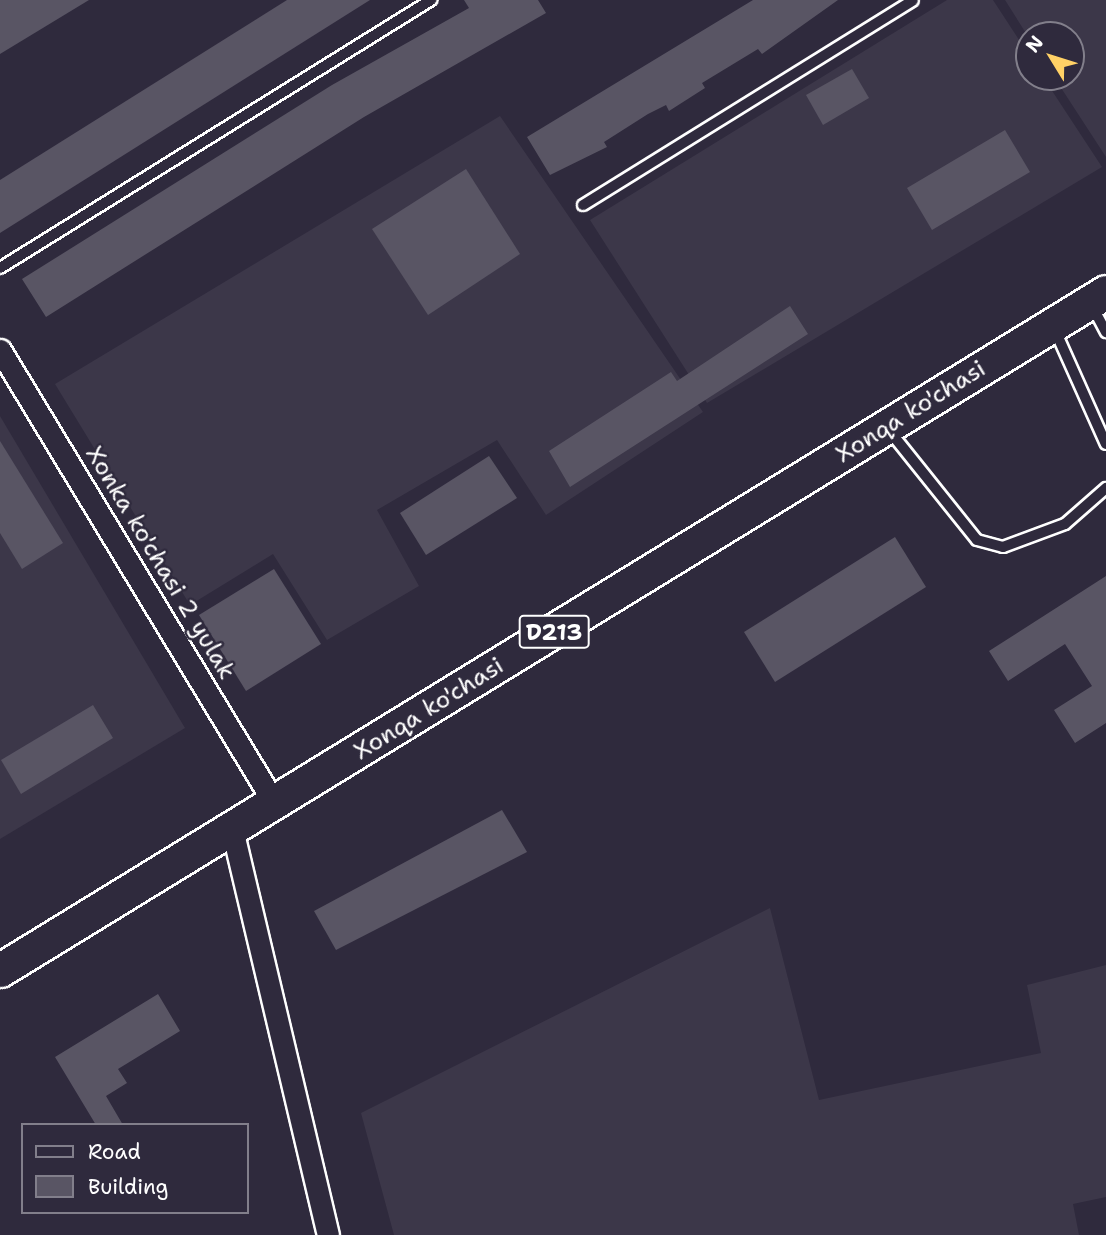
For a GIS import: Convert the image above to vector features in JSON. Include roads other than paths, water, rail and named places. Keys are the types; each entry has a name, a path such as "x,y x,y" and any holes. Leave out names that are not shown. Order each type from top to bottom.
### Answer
{"main road":[{"name":"Xonqa ko'chasi","path":"0,970 275,804 1098,297"}],"street":[{"name":"Xonka ko'chasi 2 yulak","path":"0,350 275,804"},
{"path":"232,829 328,1235"}],"lane":[{"path":"0,268 431,0"},
{"path":"583,205 913,0"},
{"path":"1098,297 1106,332"},
{"path":"1053,325 1106,444"},
{"path":"886,427 977,540 1003,547 1065,524 1106,488"}]}
